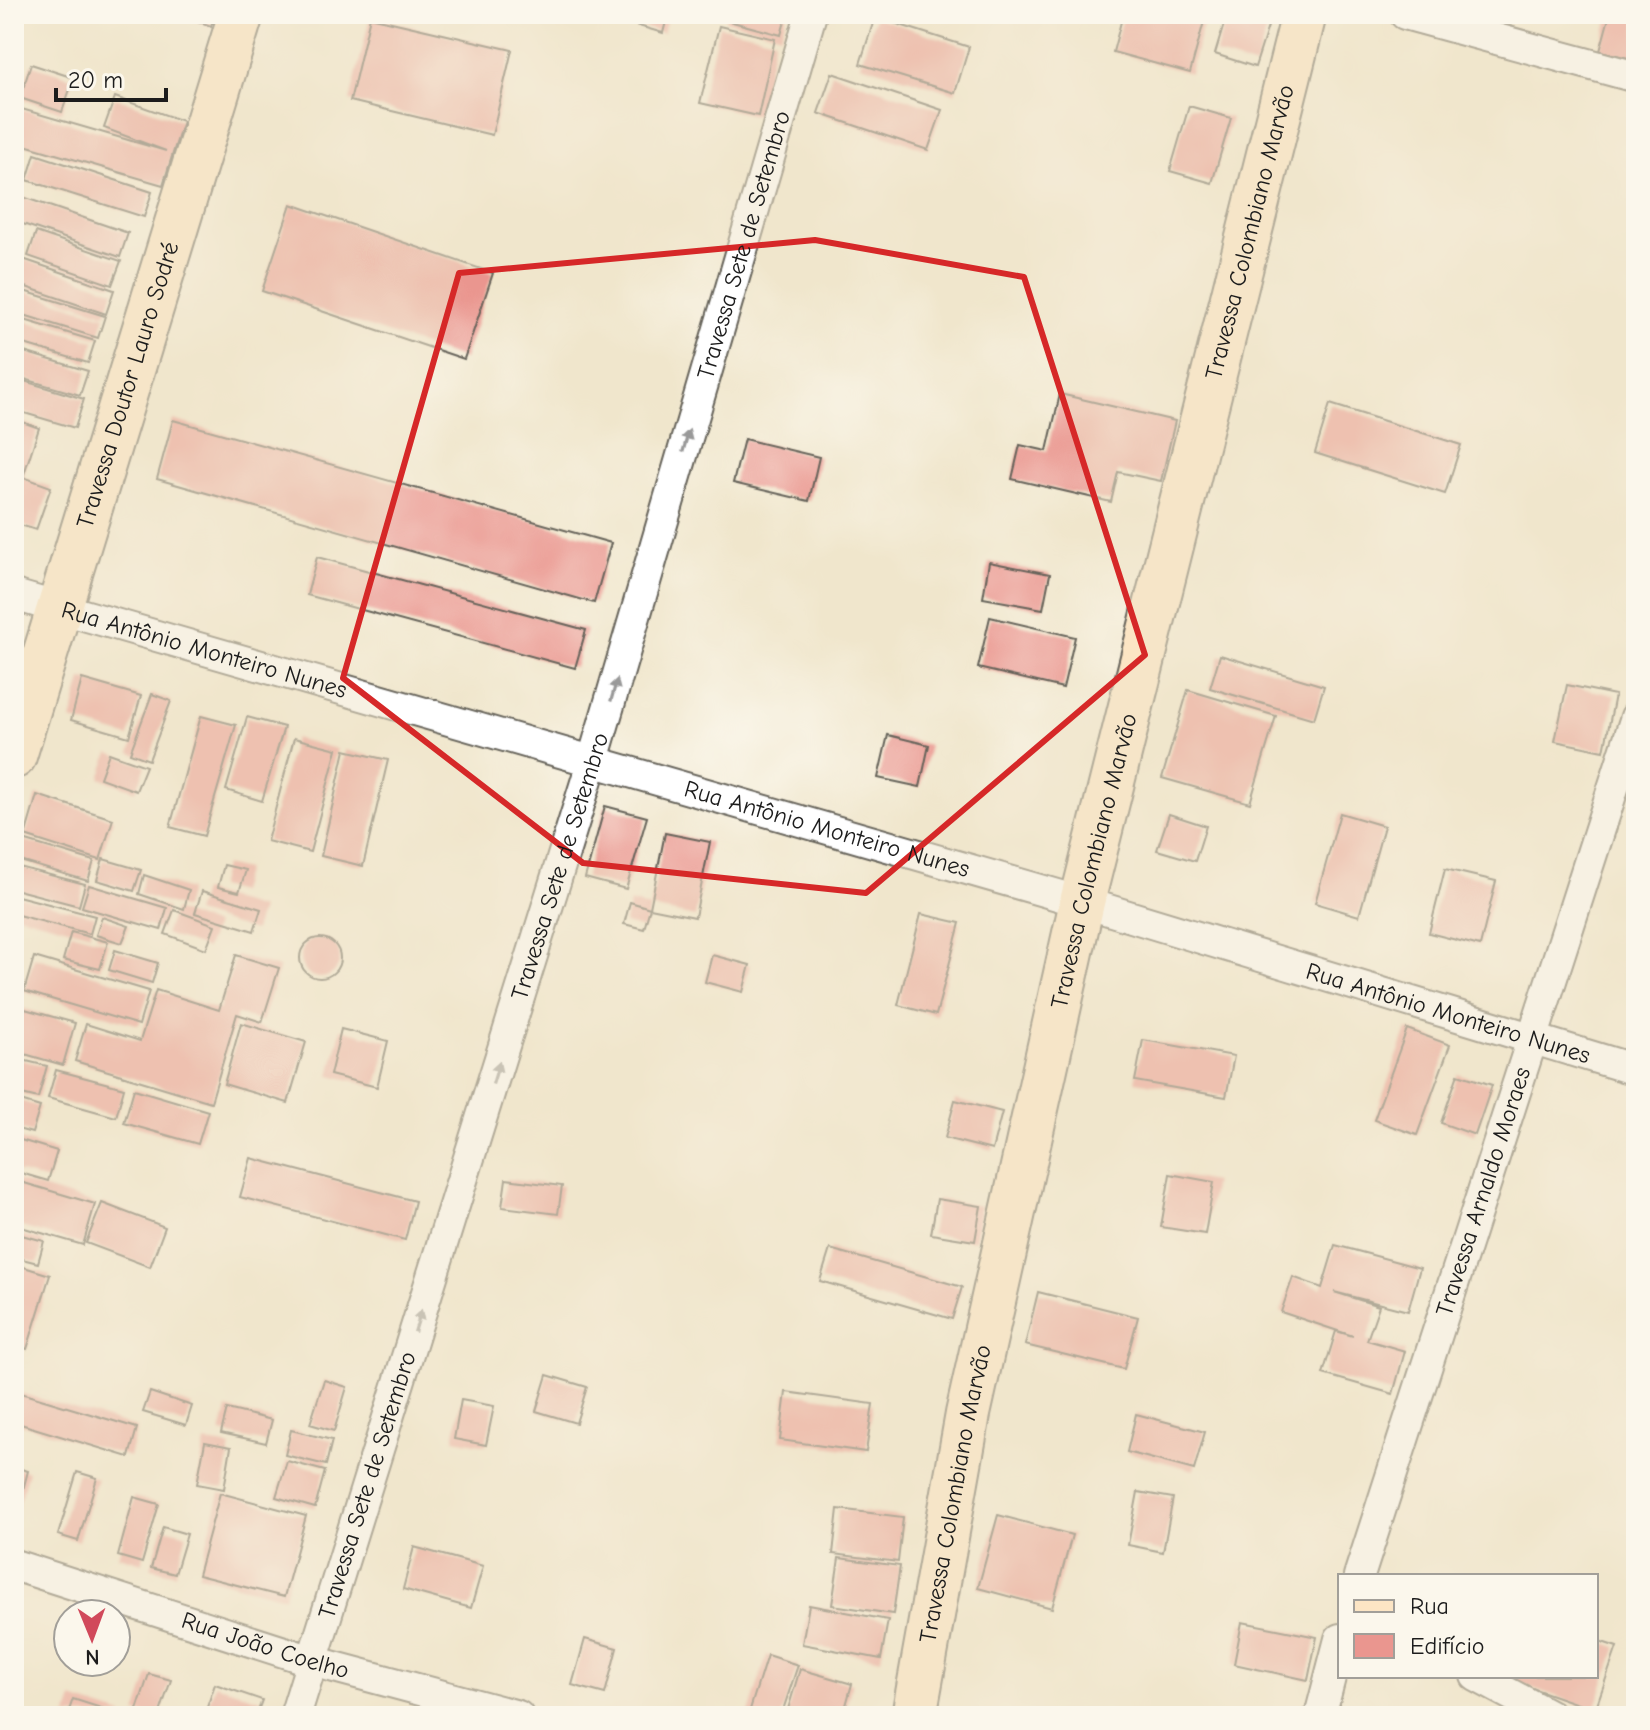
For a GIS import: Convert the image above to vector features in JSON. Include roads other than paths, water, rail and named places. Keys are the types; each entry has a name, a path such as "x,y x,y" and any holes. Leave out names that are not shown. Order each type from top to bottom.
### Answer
{"main road":[{"name":"Travessa Doutor Lauro Sodré","path":"14,756 241,14"},
{"name":"Travessa Colombiano Marvão","path":"914,1716 968,1414 1082,902 1304,14"}],"street":[{"name":"Travessa Sete de Setembro","path":"295,1716 593,760 811,14"},
{"path":"1405,14 1636,77"},
{"name":"Rua Antônio Monteiro Nunes","path":"14,595 1082,902 1636,1070"},
{"name":"Travessa Arnaldo Moraes","path":"1360,1574 1636,717"},
{"name":"Rua João Coelho","path":"14,1565 312,1661 518,1716"},
{"path":"1320,1716 1338,1647"},
{"path":"1480,1678 1551,1716"}]}
